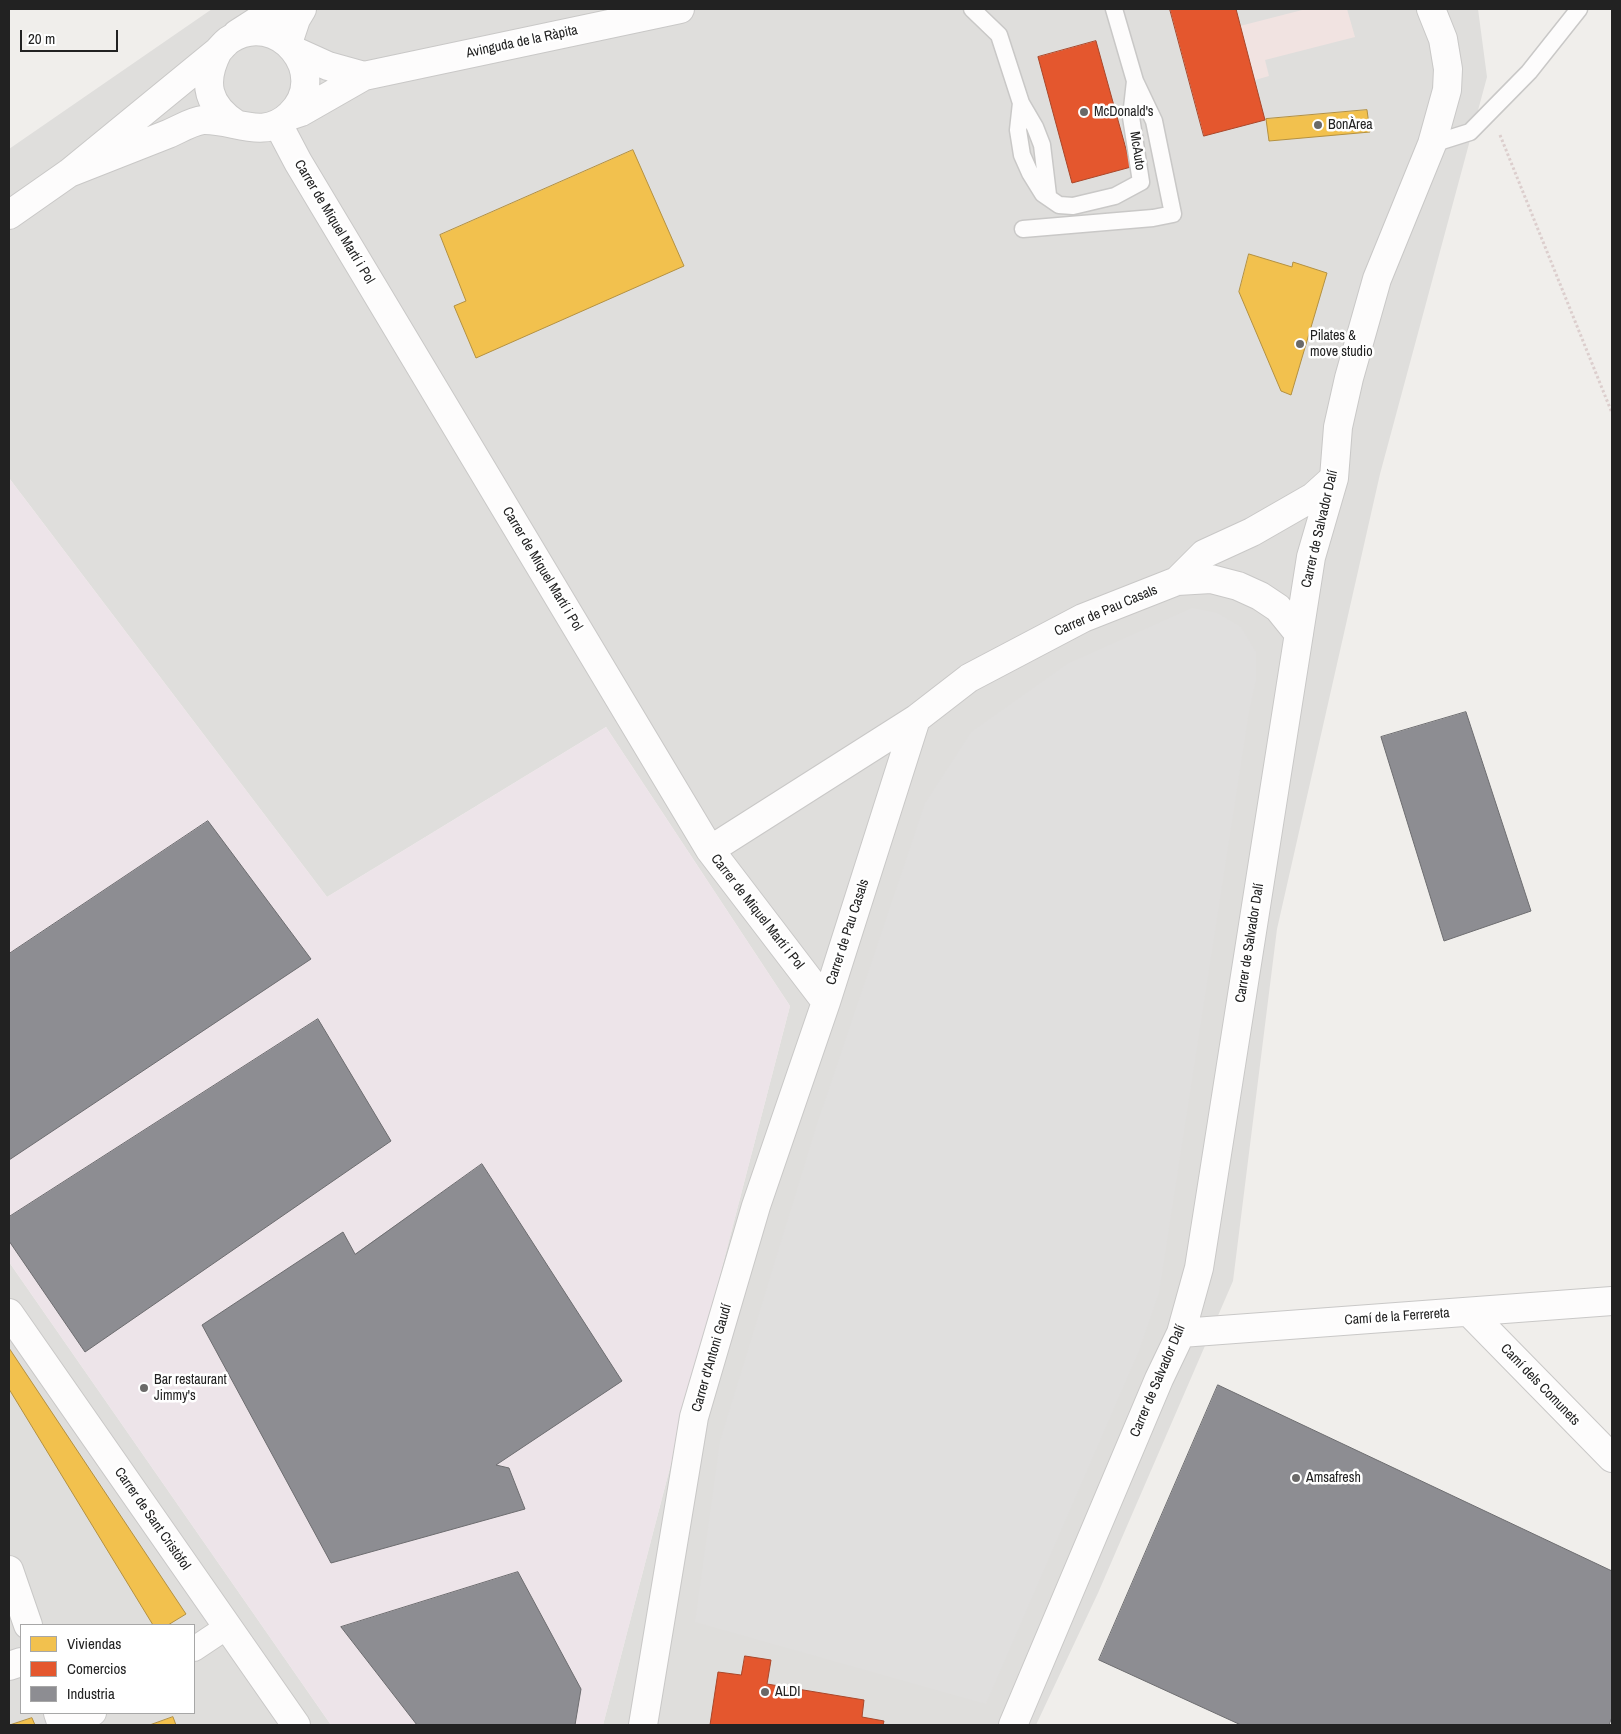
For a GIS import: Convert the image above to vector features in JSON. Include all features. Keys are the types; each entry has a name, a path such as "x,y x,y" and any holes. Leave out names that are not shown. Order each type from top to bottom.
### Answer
{"street":[{"path":"9,215 69,173 223,46 276,9"},
{"path":"292,48 296,18 302,9"},
{"name":"Avinguda de la Ràpita","path":"283,120 301,112 364,76 680,9"},
{"name":"Carrer de Salvador Dalí","path":"1013,1725 1159,1379 1181,1333 1199,1268 1311,557 1334,478 1338,427 1349,378 1377,279 1432,144 1447,90 1448,68 1443,39 1431,9"},
{"path":"69,173 202,120 236,124 249,128 264,128 283,120 296,109 304,92 304,71 292,48 274,35 258,32 242,34 223,46 211,64 208,78 210,92 215,105 224,116 236,124"},
{"name":"Avinguda de la Ràpita","path":"292,48 328,66 364,76"},
{"name":"Carrer de Miquel Martí i Pol","path":"283,120 298,162 710,850 826,1002"},
{"path":"1177,581 1204,554 1252,532 1313,497 1334,478"},
{"name":"Carrer de Pau Casals","path":"710,850 916,719 969,678 1082,618 1177,581 1211,579 1238,586 1260,596 1278,608 1299,634"},
{"name":"Carrer de Pau Casals","path":"826,1002 916,719"},
{"name":"Carrer d'Antoni Gaudí","path":"643,1725 694,1417 756,1206 826,1002"},
{"name":"Camí de la Ferrereta","path":"1181,1333 1612,1301"},
{"name":"Carrer de Sant Cristòfol","path":"9,1312 296,1725"},
{"name":"Camí dels Comunets","path":"1469,1312 1612,1458"},
{"path":"9,1570 28,1624"},
{"path":"195,1648 227,1627"},
{"path":"75,1725 92,1714"}],"lane":[{"name":"McAuto","path":"972,9 998,35 1021,103 1018,130 1022,155 1043,194 1059,205 1073,206 1115,196 1141,182 1131,117 1135,81"},
{"path":"1023,229 1153,218 1172,214 1154,121 1135,81 1114,9"},
{"path":"1432,144 1470,132 1529,72 1579,9"}],"path":[{"path":"1491,111 1612,413"}],"shaded area":[{"path":"212,9 1478,9 1487,77 1380,474 1277,929 1233,1281 1098,1593 1036,1725 603,1725 790,1006 606,727 327,897 9,478 9,149"},
{"path":"1306,9 1347,9 1355,37 1265,60 1269,76 1255,80 1240,26"},
{"path":"9,478 327,897 606,727 790,1006 603,1725 331,1725 9,1262"},
{"path":"1192,608 1217,613 1241,627 1256,652 1256,680 1249,712 1159,1293 1139,1351 986,1704 695,1622 720,1441 816,1127 925,803 971,732 1067,664"},
{"path":"9,1262 331,1725 9,1725"}],"building: Viviendas":[{"name":"BonÀrea","path":"1367,110 1370,132 1269,141 1266,119"},
{"path":"633,150 684,266 476,358 454,306 466,301 440,235"},
{"path":"1249,254 1292,267 1293,262 1327,273 1291,395 1281,391 1239,292"},
{"path":"9,1348 186,1614 170,1624 152,1624 9,1389"},
{"path":"173,1717 176,1725 150,1725"},
{"path":"32,1718 35,1725 10,1725"}],"building: Comercios":[{"path":"1170,9 1236,9 1265,120 1204,136"},
{"name":"McDonald's","path":"1096,41 1131,167 1072,183 1038,57"},
{"name":"ALDI","path":"745,1656 771,1660 767,1684 864,1700 862,1717 884,1721 883,1725 710,1725 718,1672 741,1675"}],"building: Industria":[{"path":"1466,712 1531,911 1444,941 1381,737"},
{"path":"208,821 311,959 9,1160 9,954"},
{"path":"318,1019 391,1141 85,1352 9,1241 9,1217"},
{"path":"482,1164 622,1381 496,1465 509,1468 525,1509 331,1563 202,1325 343,1232 355,1254"},
{"name":"Amsafresh","path":"1218,1385 1612,1571 1612,1717 1609,1725 1241,1725 1099,1660"},
{"path":"518,1572 581,1689 575,1725 417,1725 341,1627"}],"place":[{"name":"McDonald's","path":"1084,112"},
{"name":"BonÀrea","path":"1318,125"},
{"name":"Pilates & move studio","path":"1300,344"},
{"name":"Bar restaurant Jimmy's","path":"144,1388"},
{"name":"Amsafresh","path":"1296,1478"},
{"name":"ALDI","path":"765,1692"}]}
